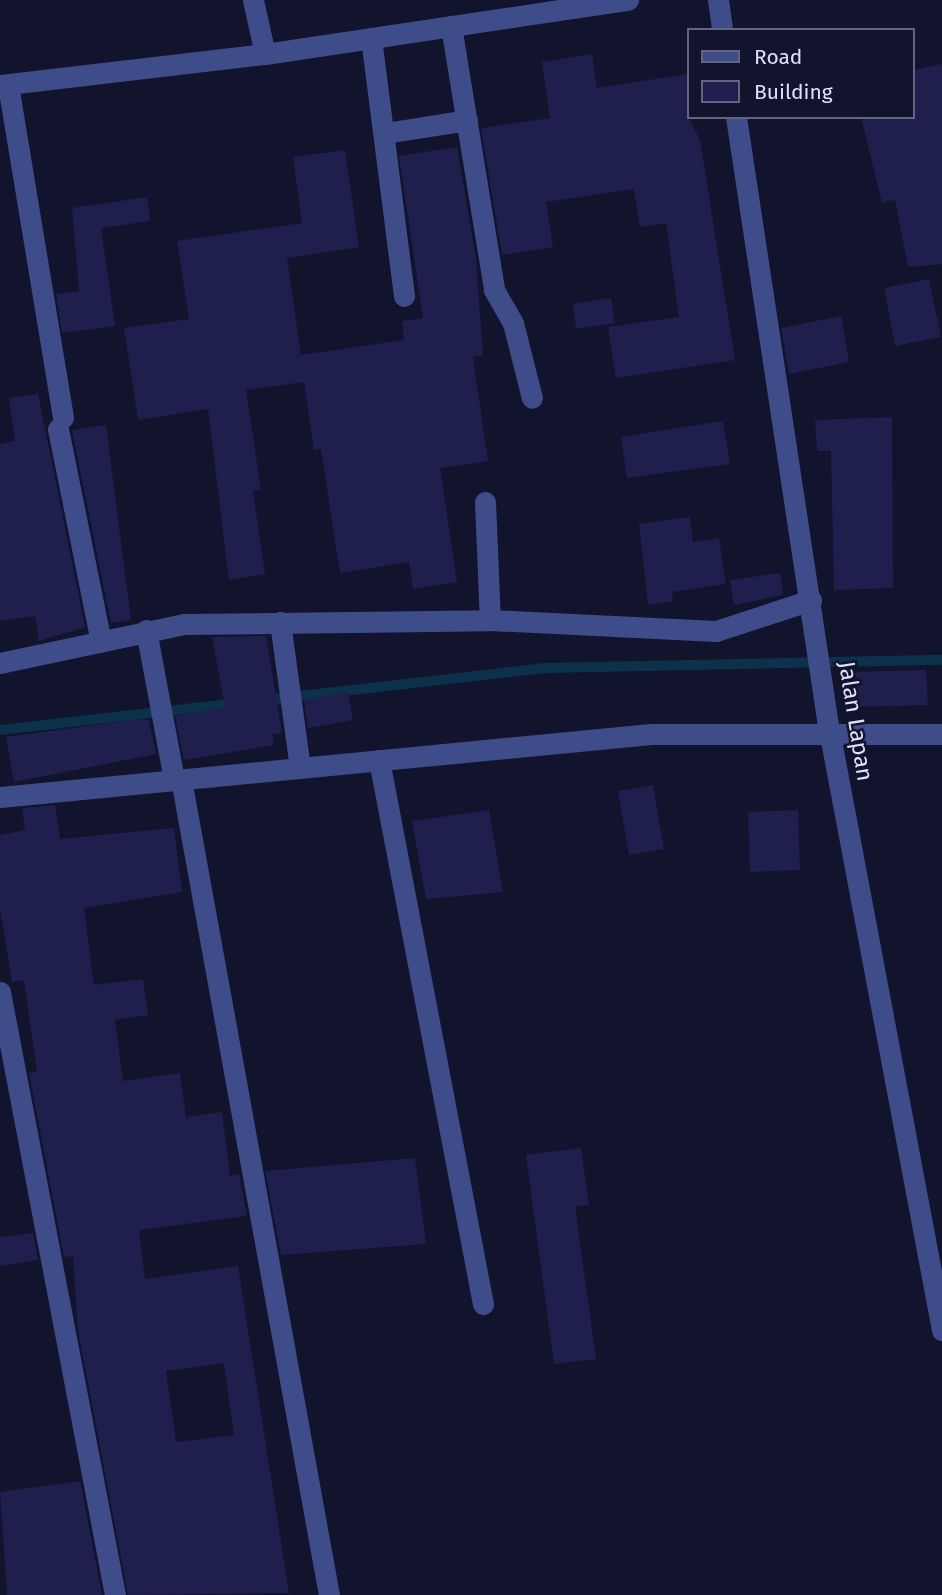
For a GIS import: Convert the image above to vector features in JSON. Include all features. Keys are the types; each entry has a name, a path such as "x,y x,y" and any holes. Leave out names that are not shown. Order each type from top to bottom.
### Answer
{"street":[{"path":"253,0 265,54"},
{"path":"101,642 60,423 4,85 265,54 628,0"},
{"path":"718,0 722,28"},
{"path":"452,26 494,290 513,323 532,398"},
{"path":"371,38 404,296"},
{"name":"Jalan Lapan","path":"736,119 829,727 942,1330"},
{"path":"385,133 467,120"},
{"path":"485,502 490,620"},
{"path":"0,663 184,624 281,631 490,620 716,631 811,600"},
{"path":"146,630 177,780 329,1595"},
{"path":"281,631 289,705 300,768"},
{"path":"0,796 651,734 829,727 942,734"},
{"path":"379,760 483,1304"},
{"path":"0,992 115,1595"}],"building":[{"path":"592,54 597,88 687,74 687,119 700,140 735,360 616,378 608,327 679,317 666,223 640,227 634,189 546,202 553,247 502,255 481,128 550,118 542,62"},
{"path":"942,64 942,264 908,267 895,200 882,203 861,119 914,119 914,70"},
{"path":"457,147 476,259 483,356 473,357 488,461 440,468 457,582 413,589 409,562 340,573 321,449 314,450 304,382 246,390 261,490 253,491 265,574 229,580 208,409 138,420 124,328 189,319 177,241 302,223 293,157 345,150 359,247 287,258 301,355 404,340 402,321 423,318 399,156"},
{"path":"147,197 150,221 101,228 115,326 62,333 56,294 79,291 72,208"},
{"path":"929,279 941,337 895,346 884,288"},
{"path":"611,298 615,323 576,329 573,304"},
{"path":"841,316 849,362 789,374 781,328"},
{"path":"38,394 85,627 39,641 35,616 0,621 0,444 15,441 9,398"},
{"path":"892,417 893,588 834,590 831,451 817,451 815,420"},
{"path":"723,421 730,464 627,478 621,437"},
{"path":"106,425 131,620 111,623 72,430"},
{"path":"690,517 693,542 719,538 726,584 672,592 673,601 648,605 639,524"},
{"path":"780,573 783,595 734,605 730,580"},
{"path":"266,636 282,733 272,734 274,745 184,760 175,716 225,707 212,637"},
{"path":"926,670 928,705 856,707 855,672"},
{"path":"348,692 353,720 308,728 304,700"},
{"path":"139,719 149,720 156,754 14,782 6,737"},
{"path":"653,785 664,849 629,855 618,791"},
{"path":"55,805 60,839 174,828 182,892 84,908 94,985 143,979 148,1015 115,1020 123,1081 180,1073 186,1117 222,1112 230,1176 239,1174 247,1216 139,1230 145,1279 238,1266 289,1593 128,1595 78,1330 73,1256 64,1257 29,1073 37,1072 24,980 12,982 0,909 0,835 25,830 22,808","holes":["224,1363 234,1435 176,1442 166,1371"]},
{"path":"489,810 503,892 426,899 412,821"},
{"path":"798,810 800,870 750,872 748,812"},
{"path":"581,1148 589,1205 575,1206 596,1359 554,1364 526,1155"},
{"path":"415,1158 426,1244 281,1255 265,1171"},
{"path":"33,1233 38,1260 0,1266 0,1237"},
{"path":"80,1481 102,1595 7,1595 0,1492"}],"waterway":[{"path":"265,700 545,668 942,660"},
{"path":"0,730 237,703"}]}
